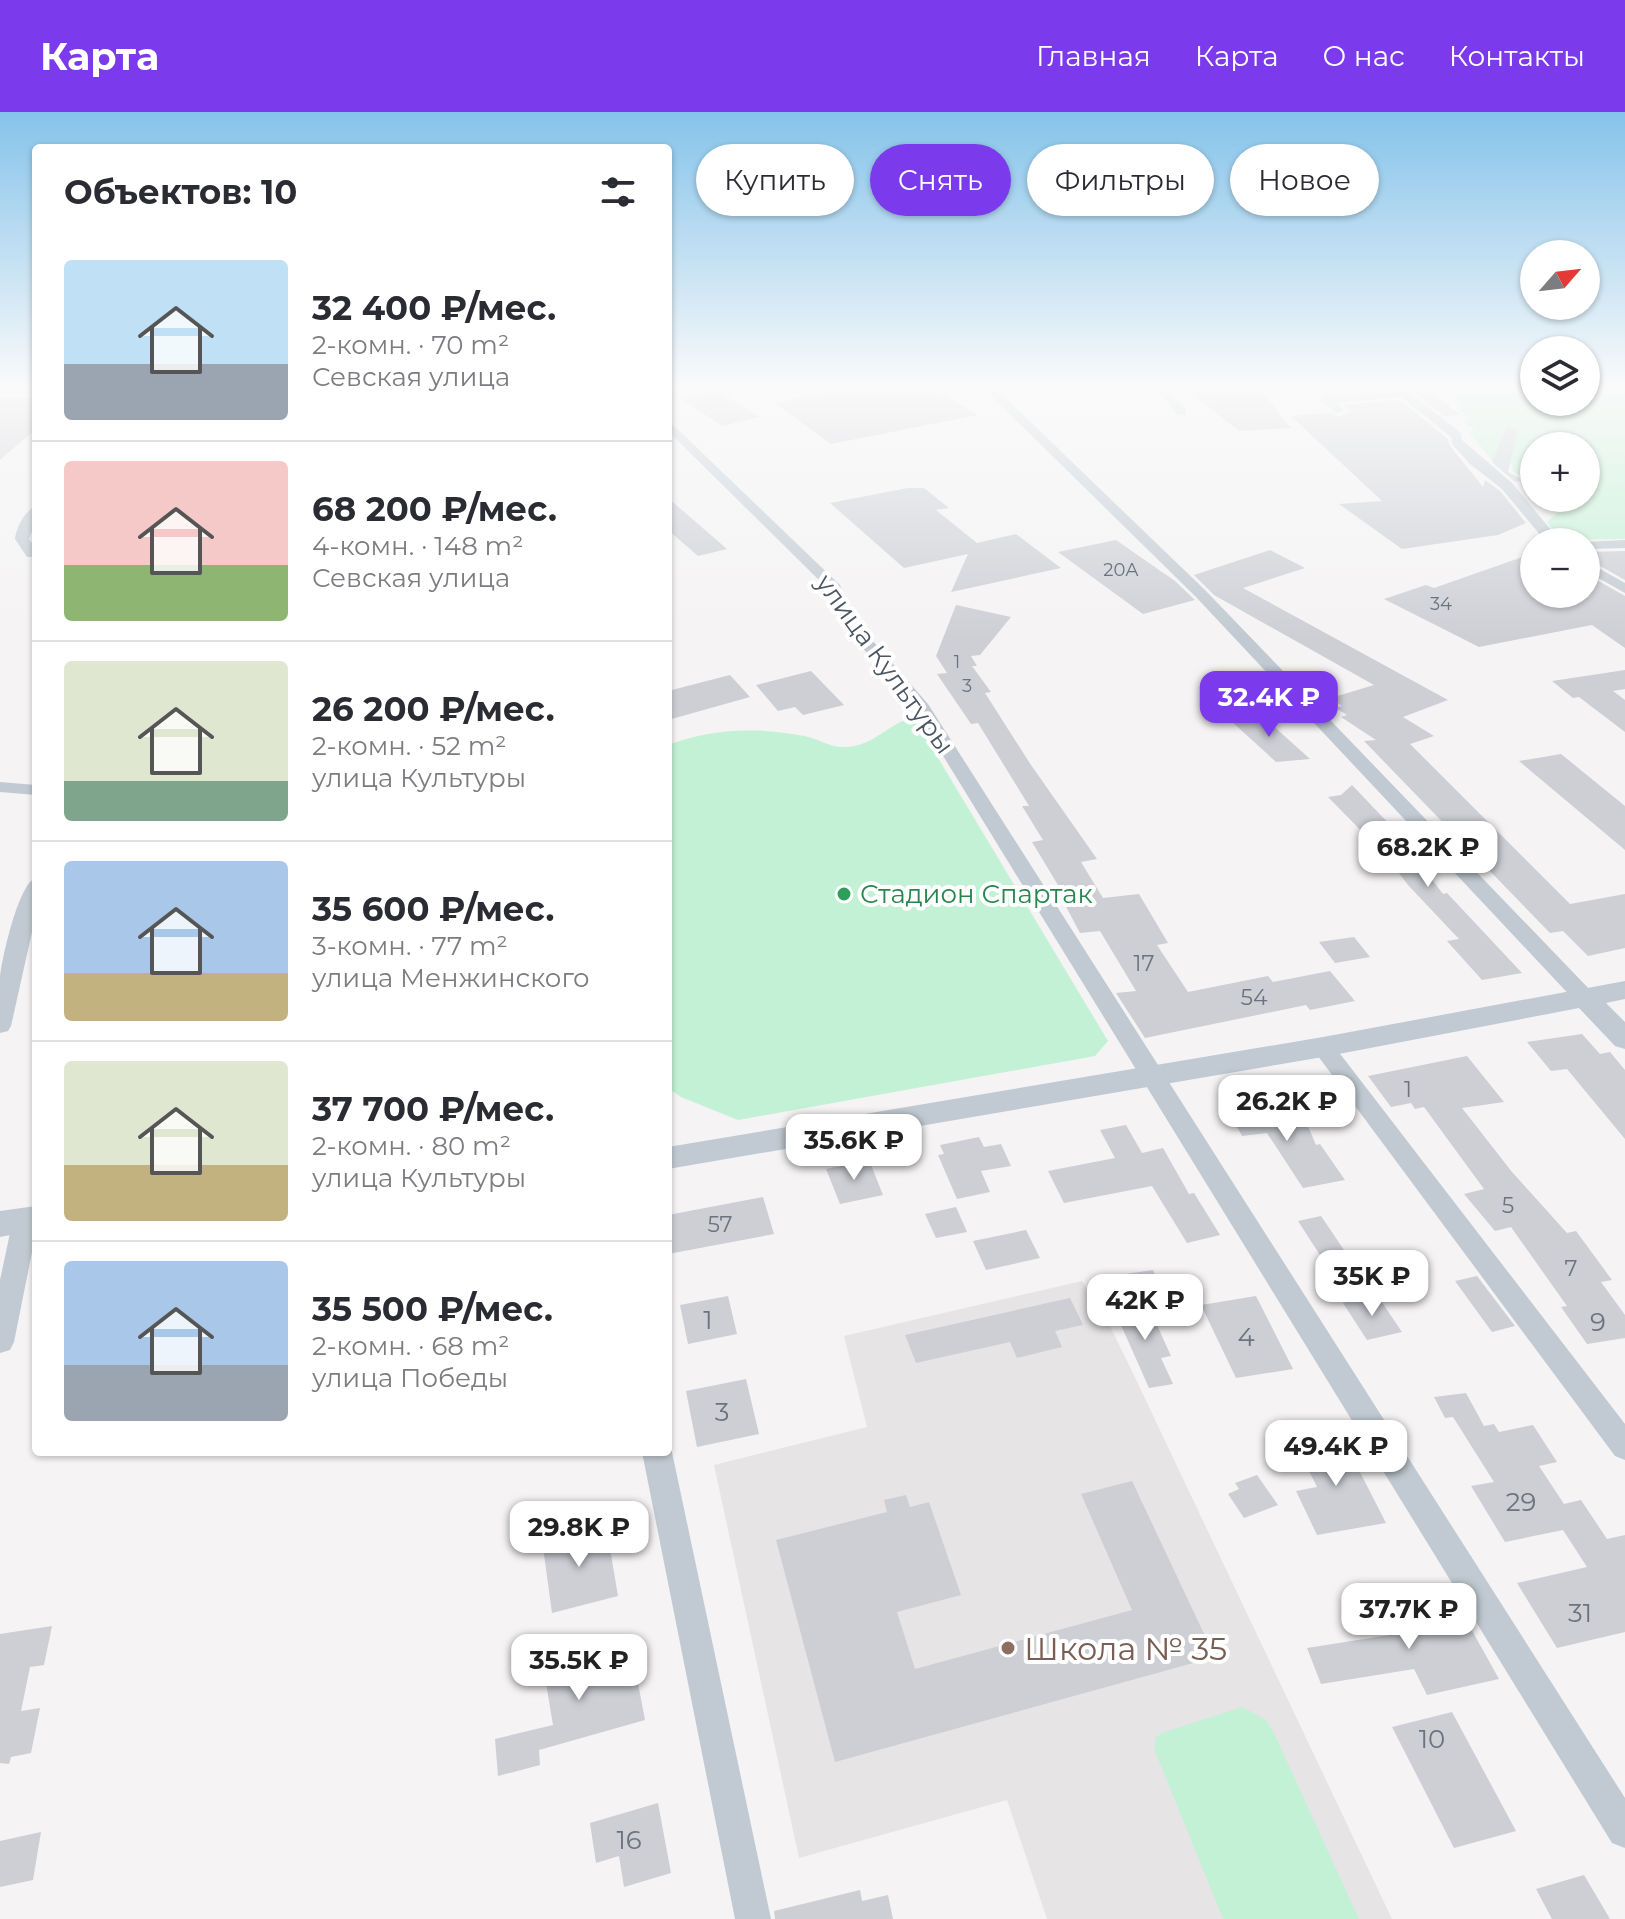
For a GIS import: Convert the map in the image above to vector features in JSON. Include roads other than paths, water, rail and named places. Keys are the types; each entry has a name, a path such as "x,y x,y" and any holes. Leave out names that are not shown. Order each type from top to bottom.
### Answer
{"street":[{"name":"улица Культуры","path":"714,469 835,588 843,616 920,704 1625,1830"},
{"path":"1073,469 1209,602 1625,1039"},
{"path":"1486,469 1507,486 1542,528"},
{"path":"32,516 22,539 32,554"},
{"path":"1600,545 1625,544"},
{"path":"1600,574 1625,589"},
{"path":"0,787 32,790"},
{"path":"0,1026 20,931 32,896"},
{"path":"672,1157 1323,1047 1625,990"},
{"path":"1323,1047 1625,1447"},
{"path":"0,1342 21,1221"},
{"path":"658,1456 753,1919"}],"place":[{"name":"Стадион Спартак","path":"844,894"},
{"name":"Школа № 35","path":"1008,1648"}]}
